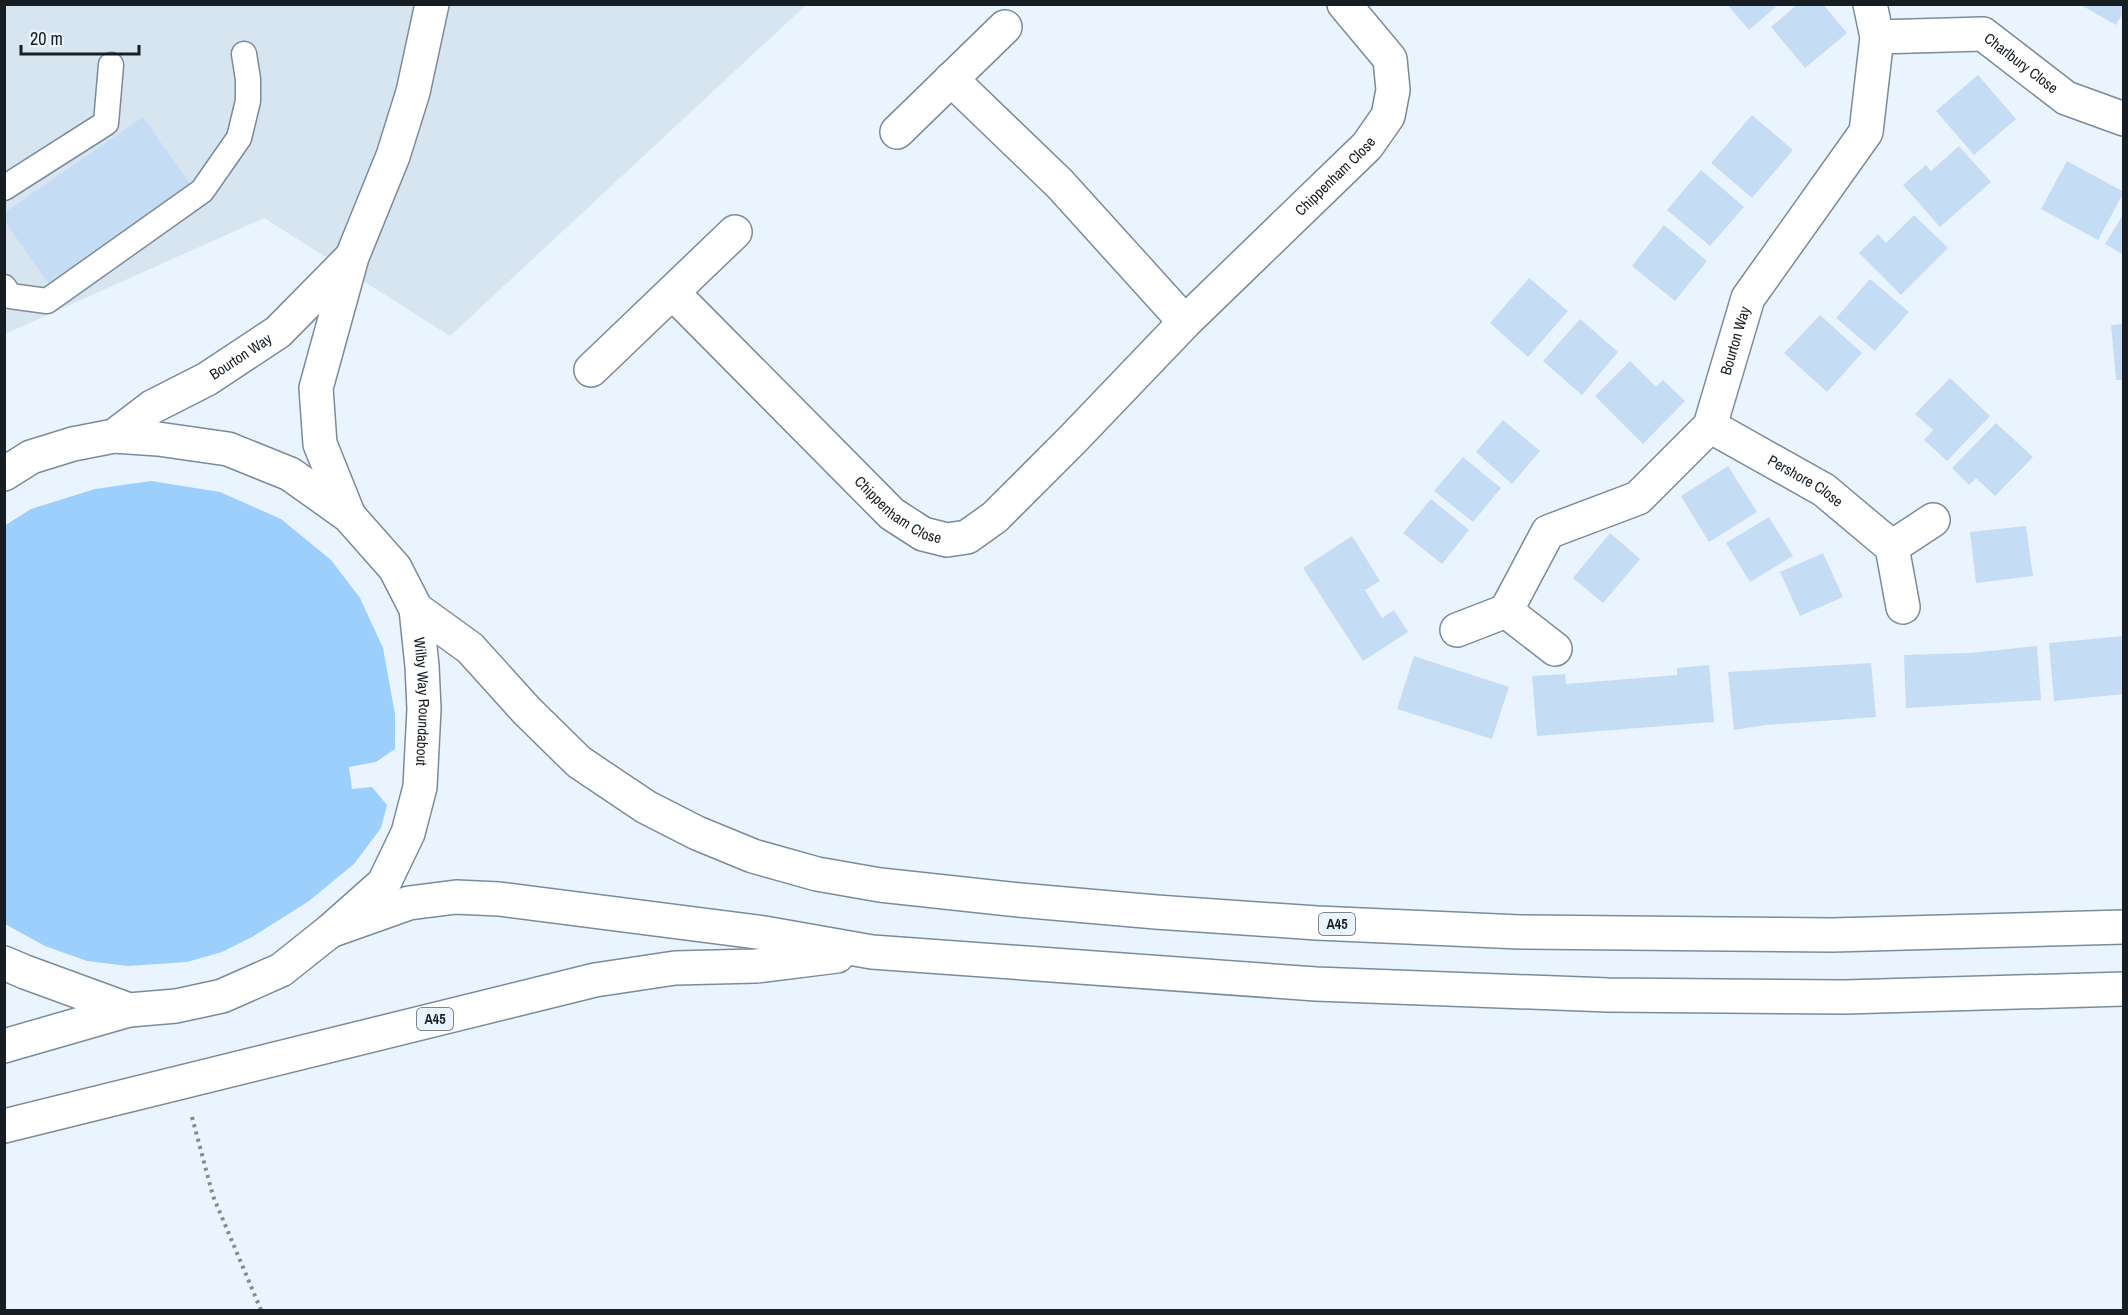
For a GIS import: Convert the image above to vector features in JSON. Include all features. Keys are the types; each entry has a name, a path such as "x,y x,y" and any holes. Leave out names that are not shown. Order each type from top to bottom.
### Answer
{"main road":[{"name":"Bourton Way","path":"349,516 320,444 316,388 352,257 393,156 413,92 432,4"},
{"name":"Chippenham Close","path":"673,293 892,514 923,534 947,540 967,537 995,517 1185,322 1367,146 1388,116 1393,90 1390,60 1344,4"},
{"name":"Bourton Way","path":"1506,611 1548,532 1638,498 1710,426 1748,298 1866,132 1877,37 1870,4"},
{"path":"897,132 1005,27"},
{"name":"Charlbury Close","path":"1877,37 1983,34 2066,98 2124,119"},
{"path":"951,79 1060,184 1185,322"},
{"path":"591,370 735,232"},
{"name":"Bourton Way","path":"114,436 152,407 207,379 278,332 352,257"},
{"name":"Pershore Close","path":"1710,426 1824,490 1892,547"},
{"name":"Wilby Way Roundabout","path":"4,963 129,1010 176,1006 222,996 280,970 330,931 384,883 408,833 420,787 424,709 416,609 395,568 349,516 290,474 228,449 158,439 114,436 73,444 13,461"},
{"path":"1904,607 1892,547 1933,520"},
{"name":"A45","path":"416,609 470,648 526,711 579,762 646,807 697,833 753,856 817,874 880,885 1156,912 1317,923 1508,931 1833,935 2124,927"},
{"path":"1457,630 1506,611 1555,649"},
{"name":"A45","path":"330,931 409,903 456,897 499,899 764,933 872,952 1316,984 1608,995 1845,997 2124,989"},
{"name":"A45","path":"4,1126 595,980 675,968 756,966 872,952"},
{"path":"4,1046 129,1010"}],"lane":[{"path":"4,287 9,296 47,301 202,191 239,138 248,101 248,79 244,54"},
{"path":"4,188 106,123 111,65"}],"path":[{"path":"190,1106 213,1196 261,1311"}],"shaded area":[{"path":"4,5 806,5 450,336 264,218 5,334"},
{"path":"151,481 220,492 281,519 331,560 360,598 383,648 395,714 395,749 376,762 349,767 352,789 372,787 387,805 381,828 354,864 309,901 252,937 222,952 187,962 128,966 87,961 45,946 5,924 4,526 31,509 95,489"}],"building":[{"path":"1727,4 1779,4 1749,30"},
{"path":"1798,4 1823,4 1847,33 1805,68 1771,27"},
{"path":"2081,5 2124,5 2124,11 2116,25"},
{"path":"1978,75 2016,119 1974,155 1936,111"},
{"path":"1752,115 1793,150 1752,198 1711,163"},
{"path":"143,117 190,184 48,283 4,220 4,213"},
{"path":"1959,146 1991,182 1940,227 1903,185 1926,165 1931,171"},
{"path":"2067,161 2124,192 2098,240 2041,209"},
{"path":"1701,170 1744,207 1710,246 1667,210"},
{"path":"2124,213 2124,255 2105,244"},
{"path":"1914,215 1948,248 1901,295 1859,253 1878,234 1886,243"},
{"path":"1664,225 1707,261 1675,301 1632,266"},
{"path":"1529,278 1568,311 1528,357 1490,323"},
{"path":"1870,279 1909,312 1875,351 1836,318"},
{"path":"1820,315 1862,353 1827,392 1784,353"},
{"path":"1580,319 1618,352 1582,395 1543,361"},
{"path":"2124,324 2124,380 2116,380 2111,325"},
{"path":"1630,361 1656,387 1663,380 1685,401 1643,444 1595,396"},
{"path":"1950,378 1990,416 1947,461 1924,440 1933,430 1915,414"},
{"path":"1503,420 1540,451 1512,484 1476,452"},
{"path":"1996,423 2033,457 1995,496 1976,478 1969,485 1952,468"},
{"path":"1463,457 1501,488 1473,522 1434,491"},
{"path":"1728,466 1757,512 1709,542 1681,496"},
{"path":"1431,499 1469,530 1442,564 1403,533"},
{"path":"1769,517 1793,556 1750,582 1726,543"},
{"path":"2026,526 2033,576 1976,583 1970,532"},
{"path":"1610,533 1640,559 1603,603 1573,578"},
{"path":"1352,536 1380,581 1365,590 1382,618 1394,610 1408,632 1363,661 1303,568"},
{"path":"1823,553 1843,597 1800,616 1780,572"},
{"path":"2124,636 2124,694 2054,701 2049,643"},
{"path":"2037,646 2041,700 1906,708 1904,655 1970,653"},
{"path":"1414,656 1509,687 1492,739 1397,709"},
{"path":"1871,663 1876,717 1766,725 1734,730 1728,672"},
{"path":"1709,665 1714,722 1537,736 1532,676 1565,674 1566,684 1677,675 1677,668"}]}
